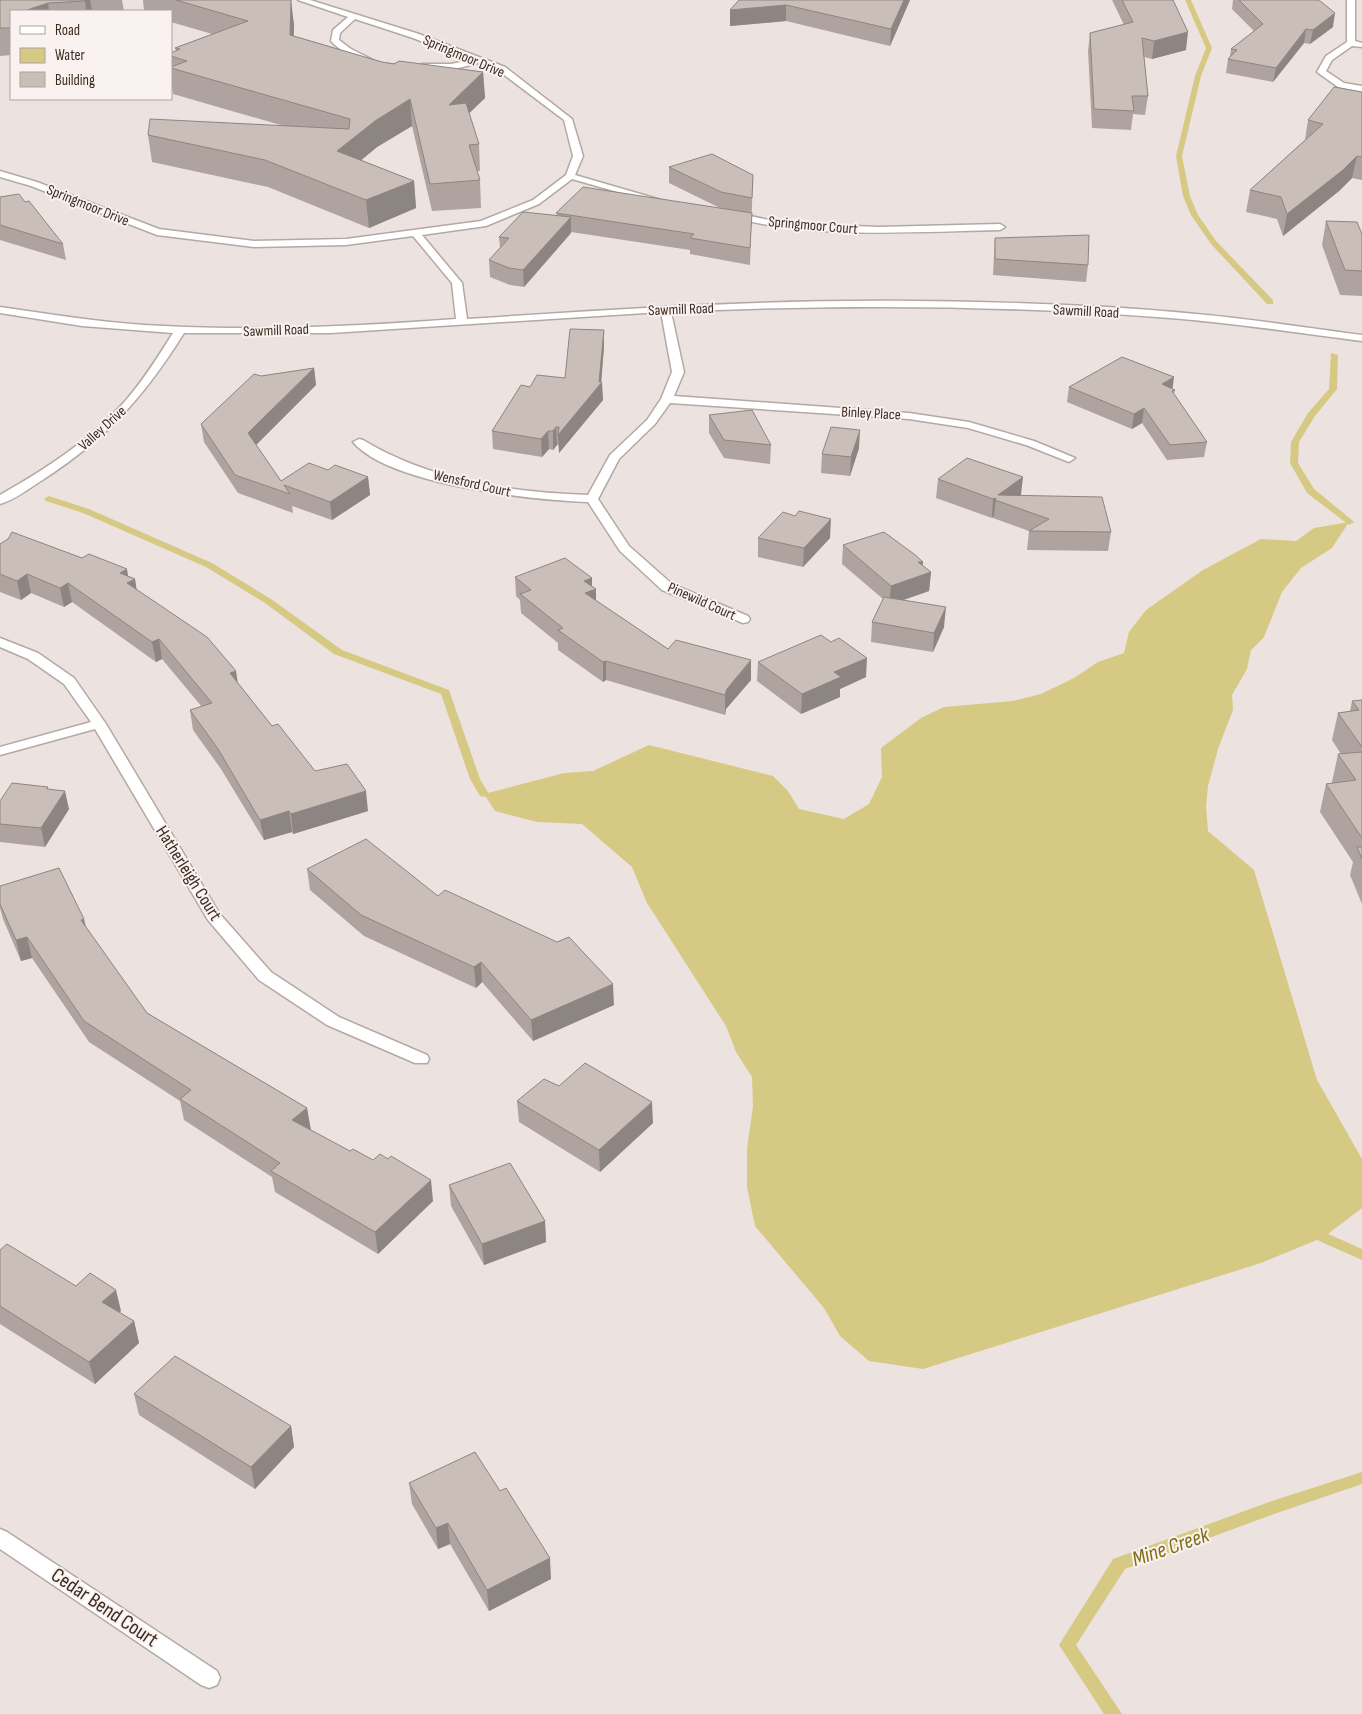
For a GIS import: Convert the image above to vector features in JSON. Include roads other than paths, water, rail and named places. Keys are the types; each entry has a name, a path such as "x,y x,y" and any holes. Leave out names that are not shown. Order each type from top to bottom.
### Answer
{"street":[{"name":"Springmoor Drive","path":"0,174 34,184 157,232 254,244 346,242 483,224 536,202 570,176 578,156 568,119 502,69 416,36 302,0"},
{"path":"1351,0 1351,43"},
{"path":"353,17 336,32 335,41 363,60 378,62"},
{"path":"1362,45 1351,43 1329,58 1321,72 1341,85 1362,89"},
{"path":"411,66 451,67 480,60"},
{"path":"570,176 670,202"},
{"name":"Springmoor Court","path":"717,212 783,226 878,230 1000,227"},
{"path":"416,234 457,283 462,322"},
{"name":"Sawmill Road","path":"0,310 53,320 180,331 342,328 665,309 821,304 1017,307 1173,315 1362,338"},
{"path":"592,499 614,457 651,422 667,399 678,372 672,334 665,309"},
{"name":"Valley Drive","path":"0,500 42,476 90,440 124,409 165,355 180,331"},
{"name":"Binley Place","path":"667,399 909,416 969,425 1030,443 1069,458"},
{"name":"Wensford Court","path":"359,442 389,460 438,477 526,496 592,499"},
{"name":"Pinewild Court","path":"592,499 624,548 667,587 743,619"},
{"name":"Hatherleigh Court","path":"0,642 33,656 69,681 99,724 214,916 266,976 333,1021 420,1059"},
{"path":"0,751 99,724"},
{"name":"Cedar Bend Court","path":"0,1538 209,1678"}],"water":[{"path":"1349,522 1332,548 1301,568 1282,592 1264,637 1251,650 1247,669 1232,695 1233,710 1218,749 1208,786 1206,807 1208,831 1254,870 1317,1080 1362,1159 1362,1208 1324,1237 1261,1263 923,1369 869,1361 840,1336 824,1308 755,1226 747,1187 747,1149 753,1106 752,1077 736,1052 726,1026 647,903 632,867 582,824 537,822 495,811 484,794 564,773 593,771 649,745 773,776 788,791 799,809 844,819 869,804 882,777 881,748 921,718 944,707 1013,701 1041,694 1074,678 1098,662 1124,653 1129,632 1146,610 1203,570 1261,539 1296,541 1314,528"}],"waterway":[{"path":"1188,0 1209,48 1198,76 1179,156 1186,196 1203,229 1213,242 1270,302"},
{"path":"1334,355 1333,389 1311,415 1295,442 1294,463 1310,491 1349,522"},
{"path":"49,499 86,511 209,565 268,601 338,652 445,692 475,779 484,794"},
{"name":"Mine Creek","path":"1324,1237 1362,1255"},
{"name":"Mine Creek","path":"1114,1714 1067,1645 1119,1564 1272,1508 1362,1478"}]}
